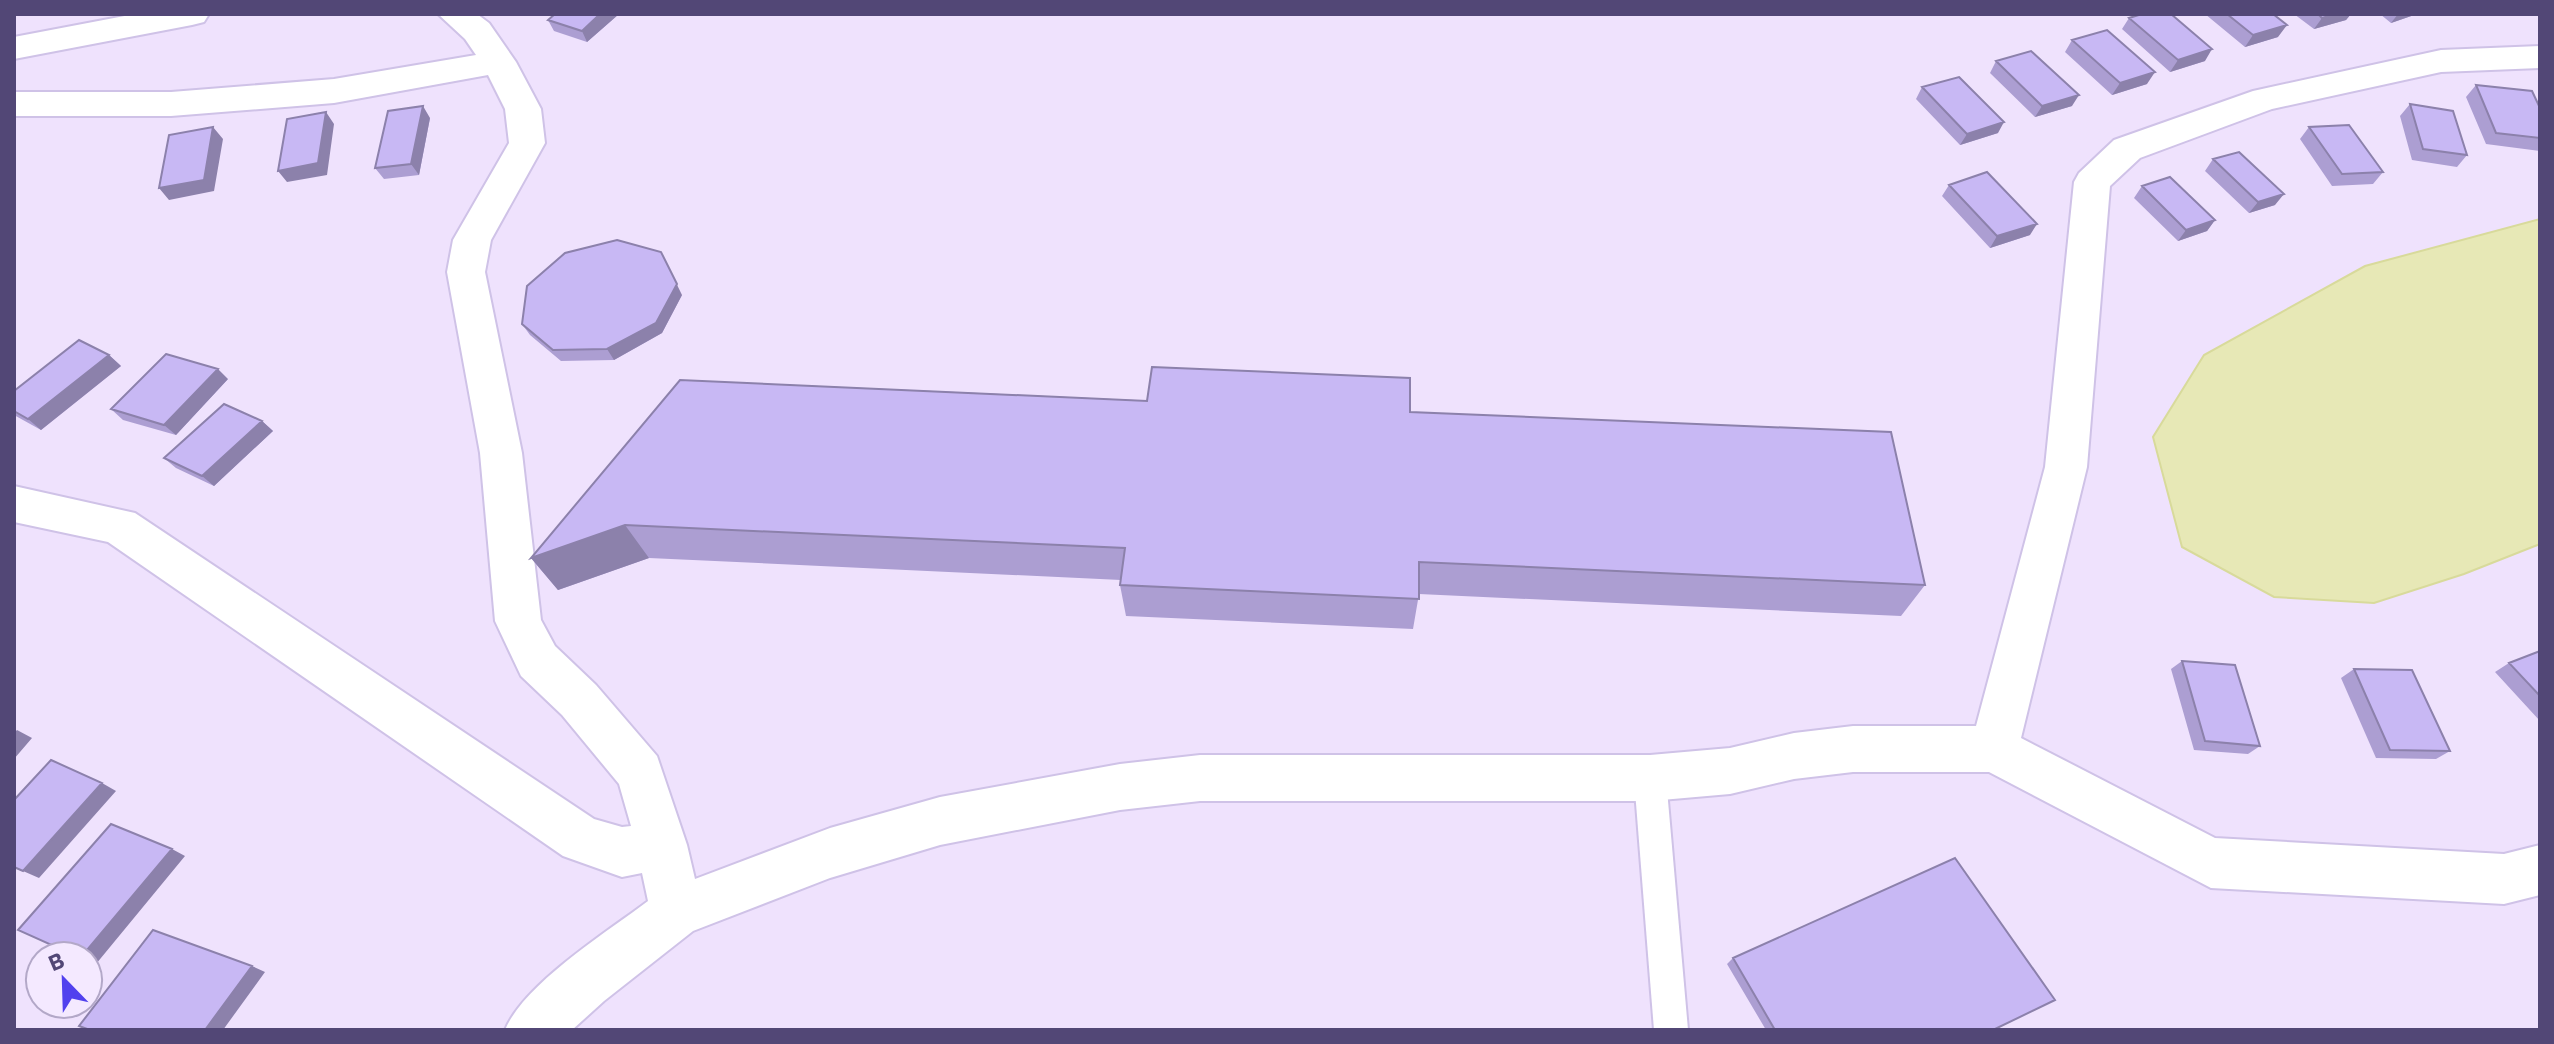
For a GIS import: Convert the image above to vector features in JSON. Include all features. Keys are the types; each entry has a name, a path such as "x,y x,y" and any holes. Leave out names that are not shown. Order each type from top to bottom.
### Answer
{"street":[{"path":"14,48 192,14"},
{"path":"455,14 477,31 499,62 523,109 527,143 472,240 466,272 501,453 518,621 538,661 579,700 640,772 662,845 676,912"},
{"path":"1994,749 2066,467 2092,182 2127,149 2265,99 2441,61 2540,57"},
{"path":"14,104 171,104 334,91 499,62"},
{"path":"14,504 119,526 581,839 622,852 662,845"},
{"path":"532,1030 585,982 676,912 830,853 940,821 1120,787 1200,778 1650,778 1716,773 1794,756 1853,749 1994,749 2211,863 2504,879 2540,870"}],"lane":[{"path":"1650,778 1671,1030"}],"shaded area":[{"path":"2540,219 2540,544 2464,574 2374,603 2274,597 2182,547 2153,437 2204,355 2365,266"}],"building":[{"path":"555,14 600,14 582,31 548,20"},
{"path":"2142,14 2171,14 2212,49 2178,60 2129,18"},
{"path":"2227,14 2273,14 2287,25 2253,35"},
{"path":"2107,30 2155,72 2120,83 2072,40"},
{"path":"2031,51 2079,95 2042,106 1996,61"},
{"path":"1959,77 2004,122 1967,134 1922,87"},
{"path":"2476,85 2532,91 2540,108 2540,138 2496,133"},
{"path":"2410,104 2453,111 2467,155 2423,149"},
{"path":"423,106 411,164 375,168 388,111"},
{"path":"326,112 318,163 278,171 287,119"},
{"path":"2349,125 2383,172 2342,174 2309,127"},
{"path":"213,127 204,180 159,188 169,135"},
{"path":"2239,152 2284,194 2258,202 2213,159"},
{"path":"1987,172 2037,224 1997,236 1949,185"},
{"path":"2170,177 2215,220 2186,230 2142,186"},
{"path":"617,240 661,252 677,284 656,323 607,349 553,350 522,324 527,286 565,253"},
{"path":"79,340 109,355 28,419 14,411 14,391"},
{"path":"166,354 218,369 164,425 111,409"},
{"path":"1152,367 1410,378 1410,412 1891,432 1925,585 1419,562 1419,599 1120,585 1125,548 625,525 531,558 680,380 1147,401"},
{"path":"224,404 262,421 202,476 164,458"},
{"path":"2540,651 2540,696 2509,663"},
{"path":"2182,661 2235,665 2260,746 2205,741"},
{"path":"2354,669 2412,670 2450,751 2390,750"},
{"path":"51,760 102,783 23,871 14,867 14,800"},
{"path":"111,824 172,849 95,940 40,940 18,930"},
{"path":"1955,858 2055,1000 1993,1030 1775,1030 1733,958"},
{"path":"153,930 252,966 205,1030 90,1030 79,1026 84,1020 104,1020 104,994"}]}
